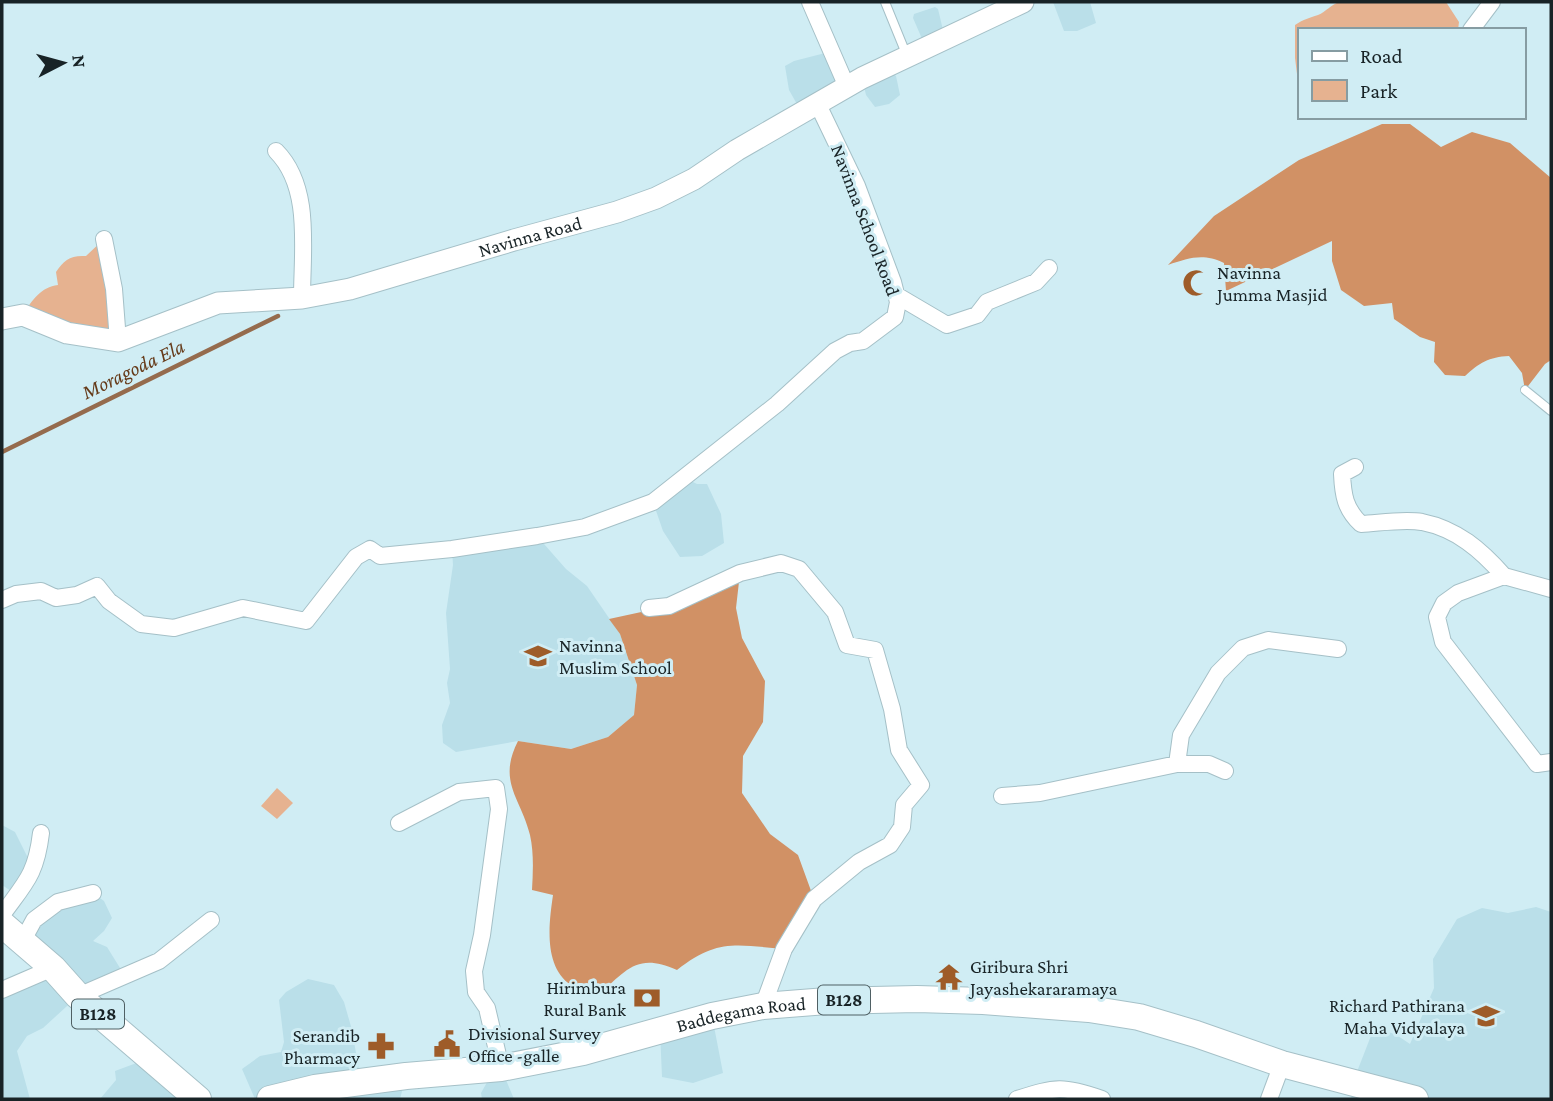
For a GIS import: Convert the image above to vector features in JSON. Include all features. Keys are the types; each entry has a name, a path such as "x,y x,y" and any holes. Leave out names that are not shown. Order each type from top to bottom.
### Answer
{"main road":[{"name":"B128","path":"2,924 53,968 78,996 198,1099"},
{"name":"Baddegama Road","path":"270,1099 315,1088 405,1076 501,1068 583,1052 712,1016 764,1006 827,1000 917,999 1089,1009 1139,1017 1282,1064 1415,1099"}],"street":[{"path":"810,2 847,87"},
{"name":"Navinna Road","path":"2,319 23,315 67,333 118,341 218,303 302,298 350,289 617,212 694,180 737,150 847,87 1018,2"},
{"path":"1472,28 1492,2"},
{"name":"Navinna School Road","path":"2,600 16,594 41,591 56,597 77,595 97,586 110,601 141,624 174,628 243,608 306,621 356,557 370,549 380,556 452,549 537,536 596,523 660,498 777,404 835,351 850,343 863,341 895,317 898,302 893,282 857,186 816,105"},
{"path":"275,151 294,175 301,211 302,298"},
{"path":"104,239 114,289 118,341"},
{"path":"896,295 947,326 977,315 987,302 1007,292 1036,282 1049,268"},
{"path":"1355,467 1342,474 1343,494 1349,513 1361,524 1421,522 1453,532 1478,548 1504,576 1551,589"},
{"path":"649,608 669,606 750,571 781,563 799,569 835,612 847,645 875,650 892,709 899,750 921,785 904,805 902,827 890,845 859,862 814,899 784,948 764,1006"},
{"path":"1504,576 1458,593 1444,603 1437,617 1443,642 1537,764 1551,762"},
{"path":"1177,764 1181,735 1218,673 1242,648 1268,640 1338,649"},
{"path":"1002,796 1040,793 1177,764 1209,764 1225,771"},
{"path":"399,823 459,792 496,788 499,810 482,935 474,971 476,992 486,1008 501,1068"},
{"path":"2,915 26,883 38,852 41,833"},
{"path":"22,943 34,920 58,902 93,893"},
{"path":"78,996 159,961 211,920"},
{"path":"2,990 53,968"},
{"path":"1269,1099 1282,1064"},
{"path":"1017,1099 1053,1088 1074,1089 1102,1099"}],"lane":[{"path":"885,2 907,56"},
{"path":"1525,390 1551,411"}],"shaded area":[{"path":"1053,2 1090,2 1096,23 1077,31 1064,31"},
{"path":"935,7 938,9 943,30 926,48 913,18 914,14"},
{"path":"833,51 847,87 802,113 789,90 785,66"},
{"path":"886,67 896,76 900,95 889,104 875,107 866,95 862,78"},
{"path":"1382,124 1410,124 1441,147 1472,132 1510,143 1551,178 1551,360 1525,390 1522,373 1509,356 1485,362 1465,376 1445,375 1434,362 1435,342 1420,337 1394,319 1392,303 1364,306 1341,290 1332,261 1332,241 1226,291 1224,263 1209,258 1196,258 1168,265 1214,216 1299,160"},
{"path":"685,478 697,484 707,484 721,514 724,543 702,556 680,557 663,531 653,502"},
{"name":"Navinna Muslim School","path":"537,536 566,569 587,586 620,634 637,685 634,715 608,737 571,749 518,741 456,752 443,743 442,725 450,703 447,683 450,669 446,613 453,565 452,549"},
{"path":"740,573 736,608 742,638 765,681 763,722 743,756 742,793 770,834 798,855 814,899 784,949 740,945 716,948 677,970 652,963 633,966 598,995 581,989 562,977 552,956 550,918 553,895 532,890 531,842 510,779 512,755 518,741 571,749 608,737 634,715 637,685 620,634 609,619 669,606"},
{"path":"2,825 15,832 33,868 17,895 2,885"},
{"path":"93,893 104,901 112,918 104,931 93,941 107,947 125,976 78,996 43,1028 27,1036 17,1051 30,1099 2,1099 2,990 53,968 22,942 34,920"},
{"name":"Richard Pathirana Maha Vidyalaya","path":"1536,907 1551,912 1551,1099 1351,1099 1353,1082 1374,1028 1395,1034 1410,1044 1434,988 1433,959 1457,919 1482,908 1508,913"},
{"path":"308,979 334,985 344,1002 361,1082 406,1076 400,1099 334,1099 332,1088 301,1099 255,1099 242,1069 260,1056 281,1052 284,1042 279,1000 286,992"},
{"path":"712,1016 723,1073 693,1083 662,1077 660,1030"},
{"path":"150,1058 197,1099 100,1099 116,1080 115,1071"},
{"path":"495,1068 501,1068 514,1099 482,1099 481,1093"}],"green space":[{"path":"1446,2 1459,22 1458,28 1298,28 1298,82 1295,25 1321,14 1334,4"},
{"path":"104,239 118,341 23,315 38,295 47,288 58,285 56,272 65,261 76,256 86,256"},
{"path":"277,788 293,803 277,819 261,806"}],"waterway":[{"name":"Moragoda Ela","path":"2,452 278,316"}],"place":[{"name":"Navinna Jumma Masjid","path":"1196,283"},
{"name":"Navinna Muslim School","path":"538,656"},
{"name":"Giribura Shri Jayashekararamaya","path":"949,977"},
{"name":"Hirimbura Rural Bank","path":"647,998"},
{"name":"Richard Pathirana Maha Vidyalaya","path":"1486,1016"},
{"name":"Divisional Survey Office -galle","path":"447,1044"},
{"name":"Serandib Pharmacy","path":"381,1046"}]}
